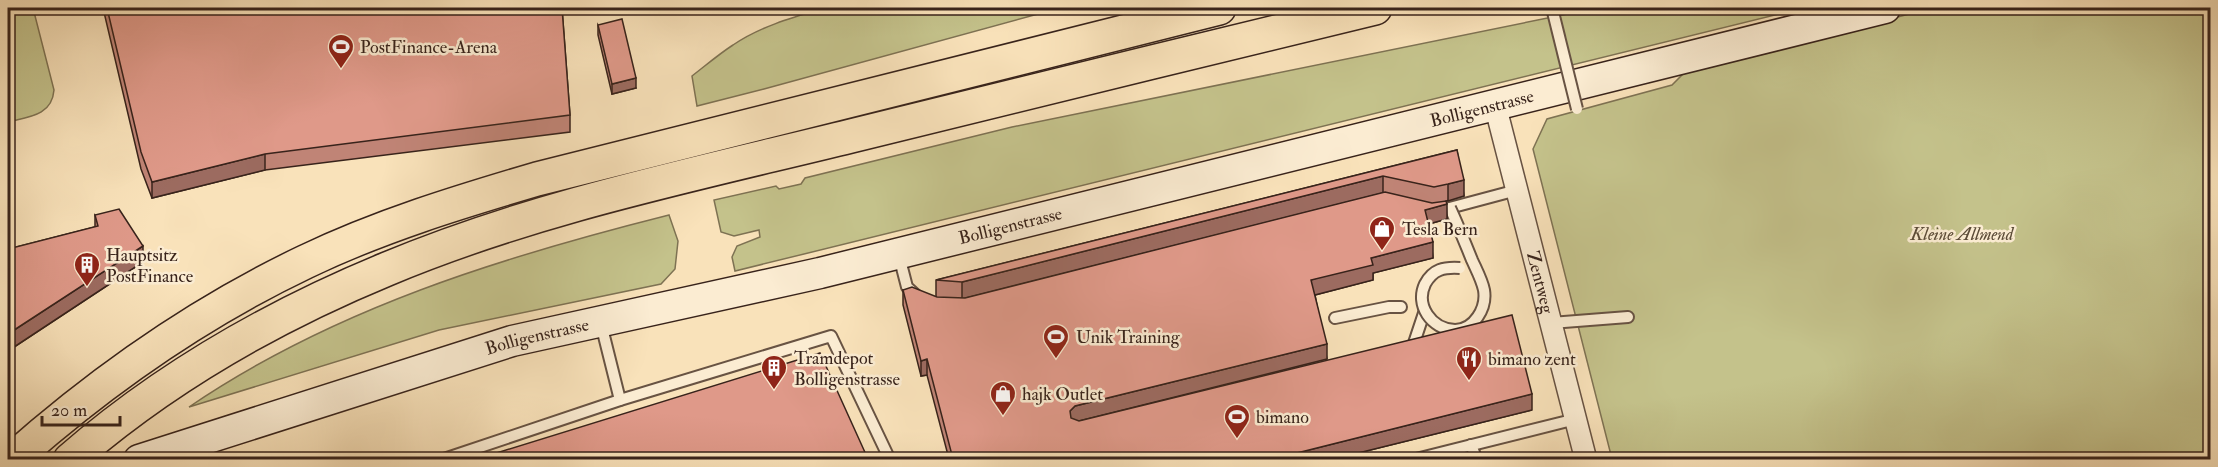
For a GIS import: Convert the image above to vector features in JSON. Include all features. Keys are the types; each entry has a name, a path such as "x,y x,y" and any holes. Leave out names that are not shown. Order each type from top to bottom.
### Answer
{"highway":[{"path":"12,459 65,413 120,371 181,330 242,294 297,266 374,232 457,202 537,179 1220,8"},
{"path":"70,459 145,400 204,361 264,326 369,276 467,239 630,191 1375,8"}],"main road":[{"name":"Bolligenstrasse","path":"139,459 459,357 523,339 715,297 1885,8"}],"street":[{"name":"Zentweg","path":"1495,105 1586,459"}],"lane":[{"path":"1552,8 1577,109"},
{"path":"1434,211 1517,190"},
{"path":"1450,208 1484,290 1482,309 1478,317 1471,324 1455,330 1442,326 1428,315 1421,302 1422,293 1432,273 1441,268 1460,268"},
{"path":"898,252 908,287 918,297 928,302"},
{"path":"1335,318 1389,307 1401,307"},
{"path":"1402,349 1413,346 1424,313"},
{"path":"1551,323 1628,317"},
{"path":"600,321 620,400"},
{"path":"441,459 620,400 831,336 890,459"},
{"path":"1412,459 1576,419"},
{"path":"1471,445 1477,459"}],"green space":[{"path":"8,8 33,8 54,90 49,105 44,110 31,117 8,122"},
{"path":"825,8 1060,8 697,106 692,76 717,56 766,27"},
{"path":"1597,8 1803,8 735,271 732,257 737,246 760,237 759,230 734,236 721,232 714,200 776,186 779,189 801,184 805,178 1012,127"},
{"name":"Kleine Allmend","path":"1932,8 2210,8 2210,459 1612,459 1533,149 1547,119 1672,85 1684,73"},
{"path":"669,215 678,241 675,269 661,284 439,330 189,407 244,372 301,342 360,314 420,290 544,249"}],"building":[{"name":"PostFinance-Arena","path":"107,8 562,8 570,115 265,154 152,182 141,152"},
{"path":"622,19 636,78 612,84 598,25"},
{"path":"1457,150 1464,180 1448,184 1434,187 1383,176 962,282 936,280"},
{"path":"1385,192 1432,203 1446,201 1447,204 1425,210 1433,242 1371,258 1373,265 1311,280 1327,344 1075,406 1070,411 1071,418 1079,421 1512,315 1532,394 1273,459 953,459 927,359 921,361 903,290 912,287 937,297 965,298"},
{"name":"Hauptsitz PostFinance","path":"119,209 143,246 8,334 8,249 98,226 95,215"},
{"name":"Tramdepot Bolligenstrasse","path":"820,353 868,459 477,459"}],"place":[{"name":"PostFinance-Arena","path":"341,70"},
{"name":"Tesla Bern","path":"1382,252"},
{"name":"Hauptsitz PostFinance","path":"87,288"},
{"name":"Unik Training","path":"1056,360"},
{"name":"bimano zent","path":"1469,382"},
{"name":"Tramdepot Bolligenstrasse","path":"774,391"},
{"name":"hajk Outlet","path":"1003,417"},
{"name":"bimano","path":"1237,440"}]}
